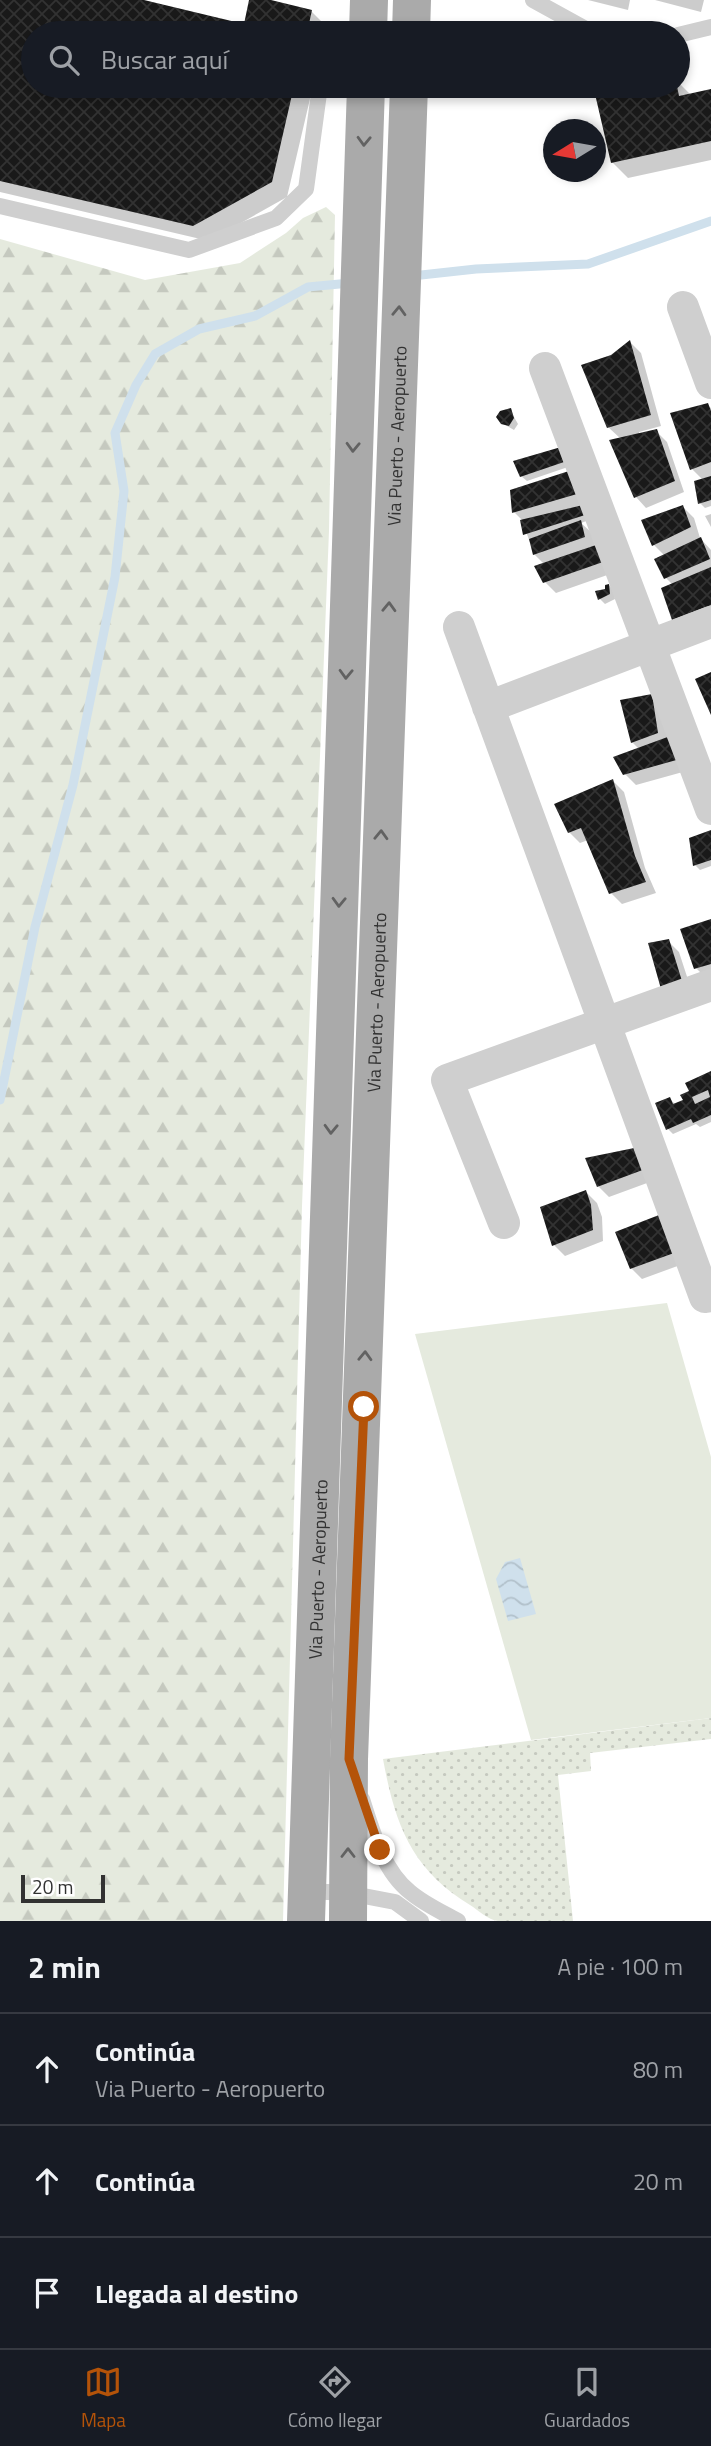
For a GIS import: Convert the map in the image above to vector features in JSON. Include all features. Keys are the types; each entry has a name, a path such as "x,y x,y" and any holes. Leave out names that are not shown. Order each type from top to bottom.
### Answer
{"main road":[{"path":"368,21 369,0"},
{"path":"411,21 412,0"},
{"name":"Via Puerto - Aeropuerto","path":"306,1906 366,98"},
{"name":"Via Puerto - Aeropuerto","path":"348,1907 349,1759 364,1407 408,98"}],"street":[{"path":"683,307 711,383"},
{"path":"545,368 711,809"},
{"path":"488,707 711,622"},
{"path":"458,627 705,1297 711,1296"},
{"path":"504,1223 447,1080 711,985"}],"lane":[{"path":"533,0 571,21"},
{"path":"690,32 711,27"},
{"path":"0,206 189,250 276,218 306,189 318,98"},
{"path":"349,1759 375,1837 397,1877 409,1892 458,1921"},
{"path":"306,1906 348,1907 396,1902 421,1921"},
{"path":"395,1921 396,1902"}],"green space":[{"path":"326,207 335,215 329,531 302,1206 283,1921 0,1921 0,239 145,280 240,263 286,233 303,218"},
{"path":"667,1303 711,1457 711,1718 531,1740 415,1334"},
{"path":"711,1718 711,1739 590,1753 591,1771 558,1775 573,1921 498,1921 450,1891 433,1876 409,1843 393,1804 383,1759"}],"water":[{"path":"520,1558 536,1614 508,1621 496,1579 505,1562"}],"building":[{"path":"0,0 144,0 232,21 21,21 21,98 291,98 272,182 193,226 0,181"},
{"path":"249,0 271,0 312,10 310,21 245,21"},
{"path":"711,89 711,141 611,163 606,141 606,119 601,119 596,98 690,98 690,94"},
{"path":"630,340 651,415 607,428 581,365 611,355"},
{"path":"708,403 711,411 711,462 690,470 670,413"},
{"path":"511,408 514,418 509,426 501,424 496,417 500,411"},
{"path":"657,429 675,481 634,498 609,440"},
{"path":"561,447 564,462 520,477 513,461"},
{"path":"572,470 577,494 512,513 510,490"},
{"path":"711,476 711,500 698,504 694,481"},
{"path":"583,505 585,515 523,535 520,520"},
{"path":"683,505 691,527 652,546 641,520"},
{"path":"581,520 585,537 533,555 529,539"},
{"path":"701,537 710,559 664,579 654,559"},
{"path":"599,544 603,562 543,583 534,566"},
{"path":"711,567 711,605 672,620 661,588"},
{"path":"609,584 610,594 598,600 595,591 605,589 605,585"},
{"path":"711,672 711,715 695,679"},
{"path":"652,694 658,733 631,743 620,700"},
{"path":"673,735 680,759 623,775 613,757"},
{"path":"613,779 635,856 646,882 609,894 581,828 568,833 554,804"},
{"path":"711,830 711,860 693,866 689,838"},
{"path":"711,919 711,964 694,969 680,929"},
{"path":"669,939 682,981 661,989 648,943"},
{"path":"711,1071 711,1115 693,1123 691,1119 666,1130 655,1103 670,1097 673,1104 683,1100 680,1095 689,1091 685,1083","holes":["708,1090 710,1097 695,1104 692,1097"]},
{"path":"644,1146 648,1168 597,1187 585,1158"},
{"path":"586,1190 591,1205 593,1230 552,1246 540,1207"},
{"path":"659,1215 674,1253 630,1269 615,1232"}],"waterway":[{"path":"412,276 476,269 588,264 711,221"},
{"path":"0,1100 35,927 73,785 115,577 124,491 115,433 136,385 155,354 199,329 255,316 308,287 350,283"}],"route":[{"path":"364,1407 349,1759 380,1850"}]}
